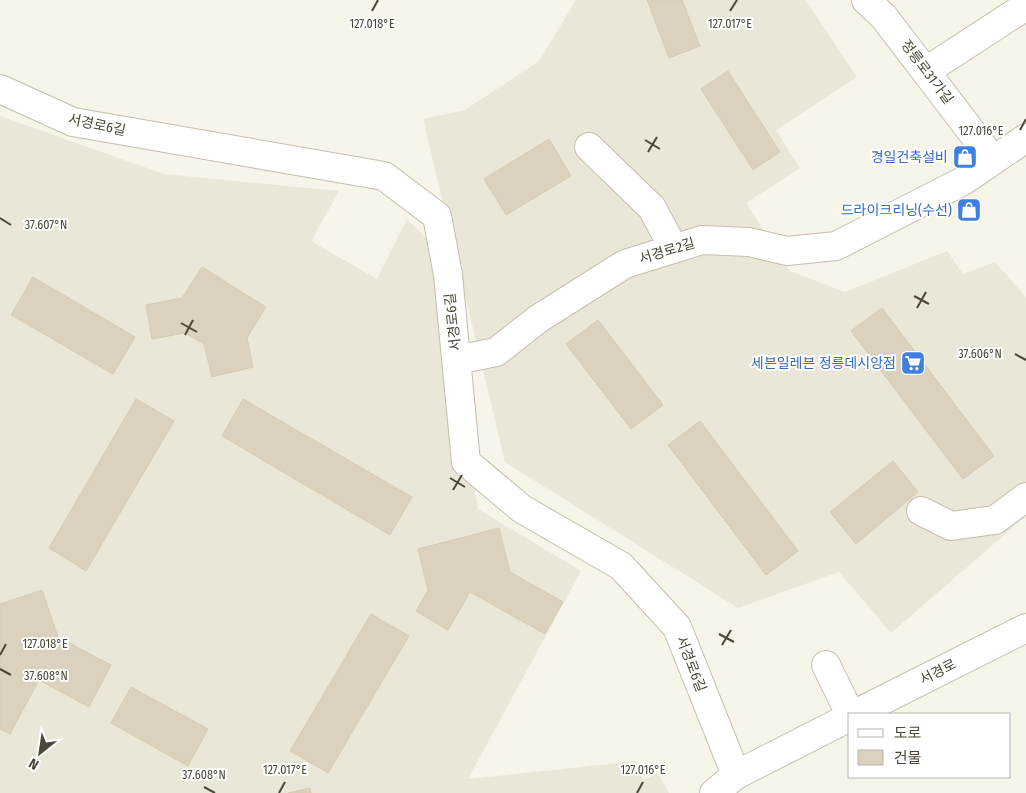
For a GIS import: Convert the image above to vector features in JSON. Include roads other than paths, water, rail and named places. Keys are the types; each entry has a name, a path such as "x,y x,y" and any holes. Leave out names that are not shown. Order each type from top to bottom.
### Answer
{"street":[{"name":"정릉로31가길","path":"876,3 993,160"},
{"path":"926,72 1026,6"},
{"name":"서경로6길","path":"0,90 73,122 384,176 437,216 448,276 466,462 522,509 621,566 677,627 736,775"},
{"name":"서경로2길","path":"457,360 496,352 538,319 625,264 702,240 749,242 787,251 836,246 963,181 1026,138"},
{"path":"589,147 652,208 674,249"},
{"path":"921,511 951,526 995,520 1026,497"},
{"name":"서경로","path":"857,713 1024,633"},
{"path":"826,665 849,713"},
{"path":"714,793 736,775 848,717"}],"place":[{"name":"경일건축설비","path":"965,157"},
{"name":"드라이크리닝(수선)","path":"969,210"},
{"name":"세븐일레븐 정릉데시앙점","path":"913,363"}]}
